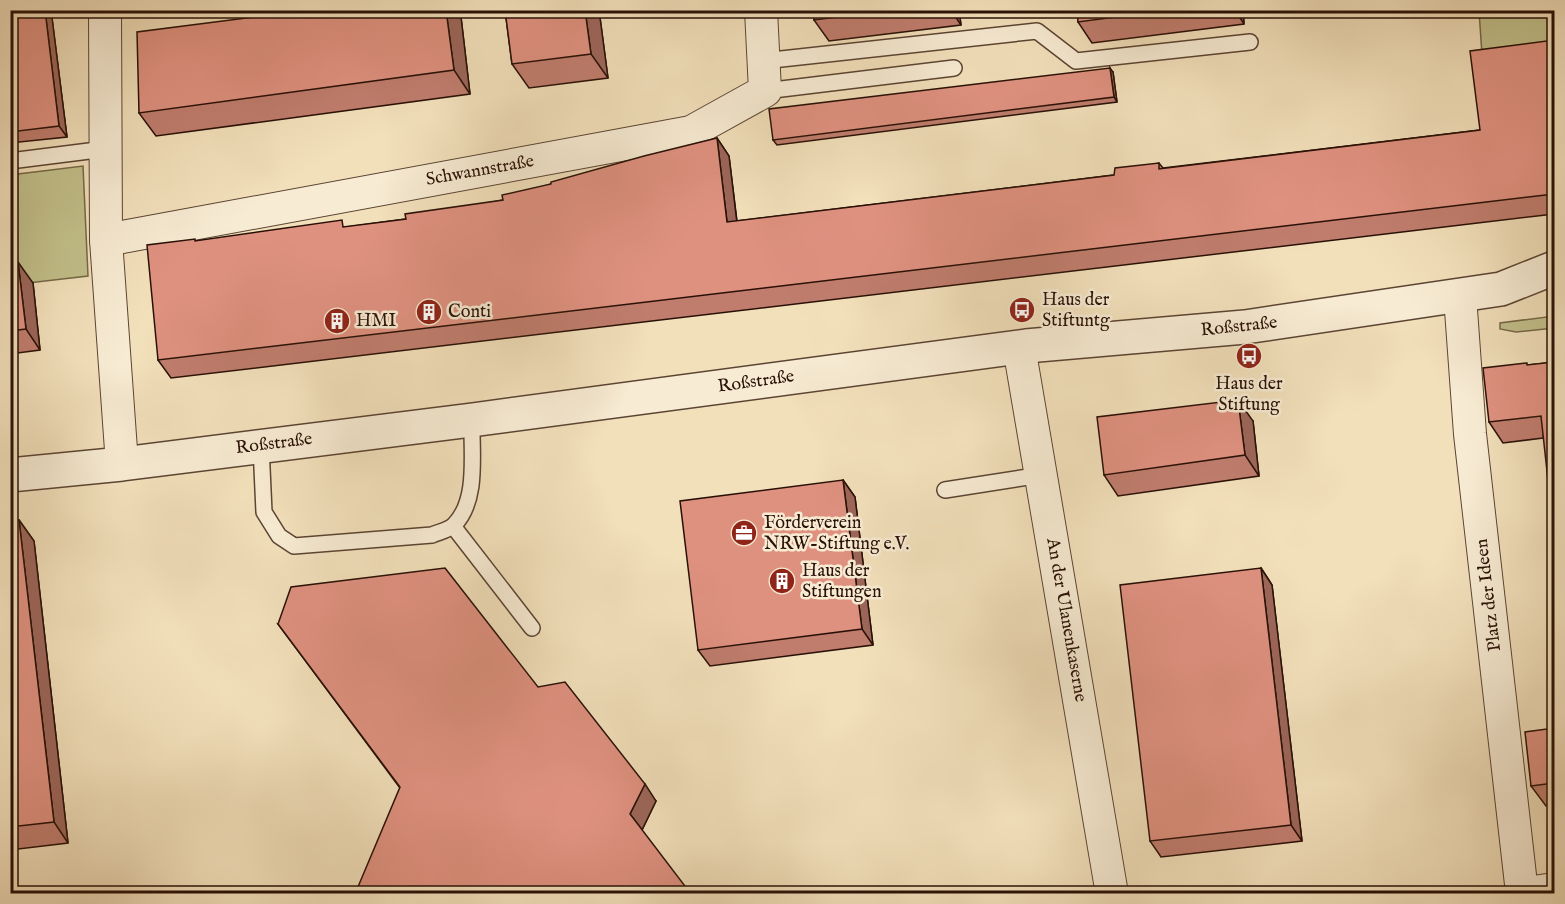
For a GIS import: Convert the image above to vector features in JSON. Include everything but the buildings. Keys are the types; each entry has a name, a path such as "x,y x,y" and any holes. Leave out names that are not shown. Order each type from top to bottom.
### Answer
{"street":[{"path":"105,10 106,240 122,464"},
{"path":"761,10 764,76"},
{"name":"Schwannstraße","path":"106,240 691,132 764,76"},
{"name":"Roßstraße","path":"10,475 122,464 472,420 1019,347 1245,327 1501,289 1554,268"},
{"name":"Roßstraße","path":"1501,289 1554,294"},
{"name":"Platz der Ideen","path":"1460,296 1470,434 1521,893"},
{"name":"An der Ulanenkaserne","path":"1019,347 1112,894"},
{"path":"1521,893 1554,890"}],"lane":[{"path":"764,76 1037,31 1076,61 1250,42"},
{"path":"764,76 954,68"},
{"path":"10,161 105,149"},
{"path":"261,446 264,512 279,536 294,546 432,535 453,526 466,508 471,483 472,420"},
{"path":"945,490 1041,475"},
{"path":"453,526 532,628"}],"shaded area":[{"path":"1479,11 1554,11 1554,59 1483,69"},
{"path":"83,166 88,276 11,285 10,175"},
{"path":"1554,316 1554,328 1516,332 1500,329 1500,323"}],"place":[{"name":"Haus der Stiftuntg","path":"1022,310"},
{"name":"Conti","path":"429,312"},
{"name":"HMI","path":"337,321"},
{"name":"Haus der Stiftung","path":"1249,356"},
{"name":"Förderverein NRW-Stiftung e.V.","path":"744,533"},
{"name":"Haus der Stiftungen","path":"782,581"}]}
